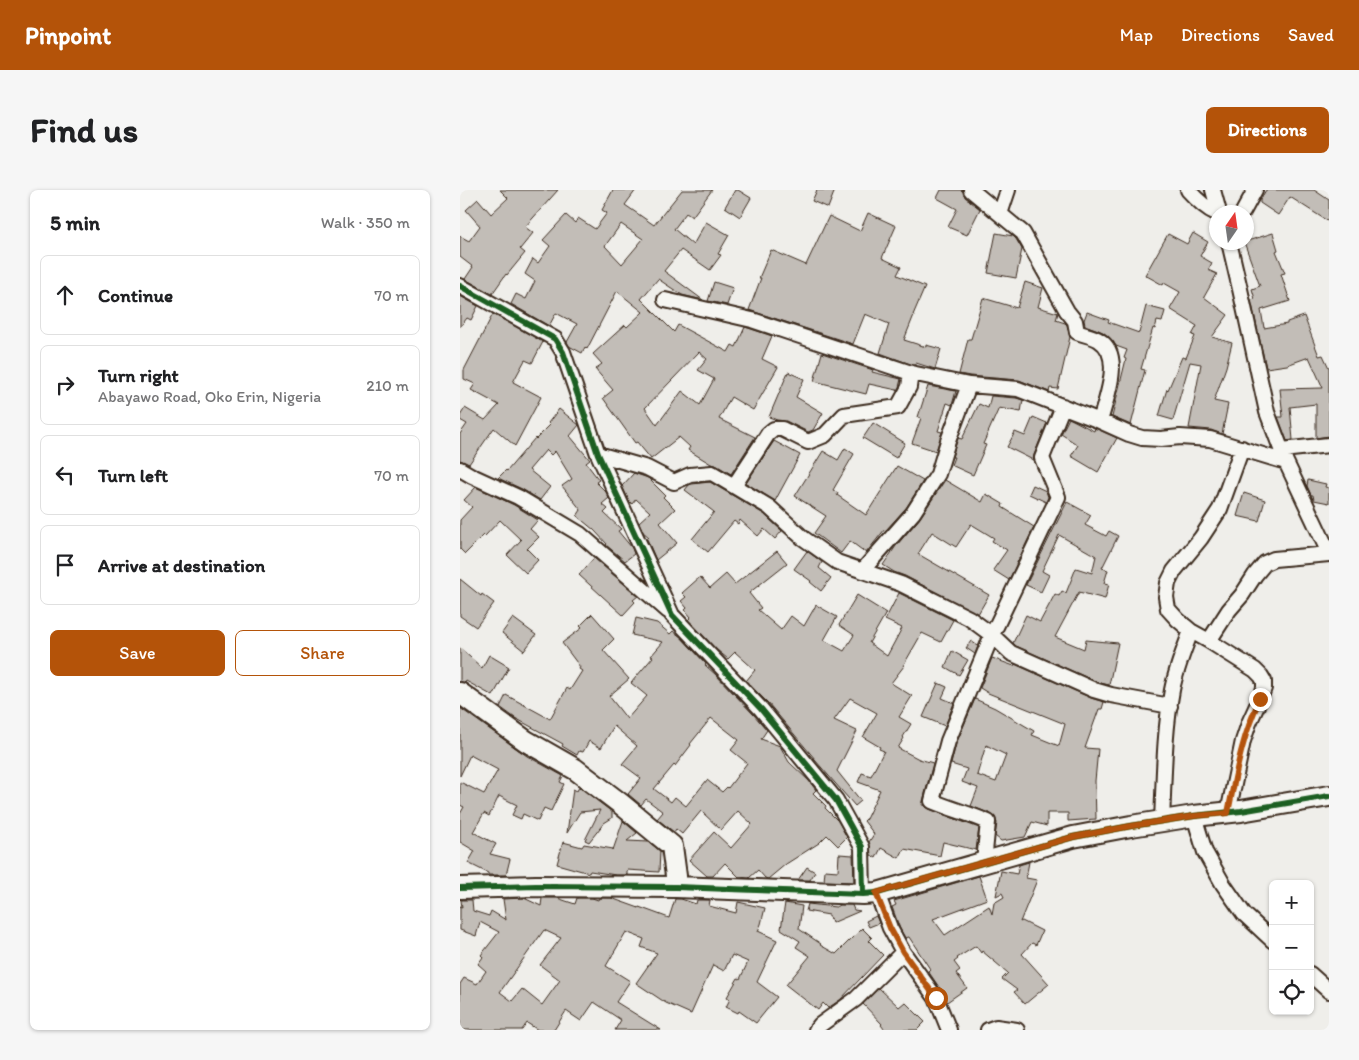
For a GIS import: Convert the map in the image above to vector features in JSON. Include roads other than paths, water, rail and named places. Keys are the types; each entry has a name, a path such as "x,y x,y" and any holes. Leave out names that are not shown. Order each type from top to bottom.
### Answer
{"street":[{"path":"971,190 1023,233 1067,311 1075,321 1077,332 1099,340 1106,346 1113,364 1112,378 1100,420"},
{"path":"1000,214 1008,190"},
{"path":"1188,190 1209,209"},
{"path":"1213,190 1216,205"},
{"path":"1247,205 1255,190"},
{"path":"1210,641 1229,610 1265,562 1329,554 1284,456 1267,412 1231,250"},
{"path":"460,286 555,339 563,352 598,454 672,615"},
{"path":"665,300 752,320 911,372 969,385 1018,389 1142,438 1180,437 1210,439 1242,448 1284,456 1329,445"},
{"path":"734,486 768,434 774,429 782,429 808,442 825,434 844,415 898,407 909,387 911,372"},
{"path":"862,571 914,513 938,474 969,385"},
{"path":"984,862 988,822 974,815 948,808 932,801 948,741 992,635 1058,497 1042,458 1062,406"},
{"path":"1228,813 1243,741 1262,694 1264,681 1255,670 1191,631 1178,620 1168,609 1166,597 1168,583 1174,571 1201,538 1220,509 1242,448"},
{"path":"598,454 647,468 674,482 690,475 712,473 769,508 803,538 837,562 901,584 969,618 992,635 1010,653 1094,690 1170,706"},
{"path":"460,469 518,497 580,534 672,615 761,709 836,800 862,847 870,894 903,952 936,998 949,1030"},
{"path":"1162,821 1167,728 1172,688 1191,631"},
{"path":"460,693 526,741 575,769 622,804 672,846 676,887"},
{"path":"460,888 536,886 676,887 870,894 1073,837 1162,821 1228,813 1329,796"},
{"path":"1194,816 1205,852 1223,884 1244,914 1269,937"},
{"path":"816,1030 820,1025 856,999 903,952"},
{"path":"1314,977 1328,989"},
{"path":"988,1030 996,1027 1017,1030"}]}
